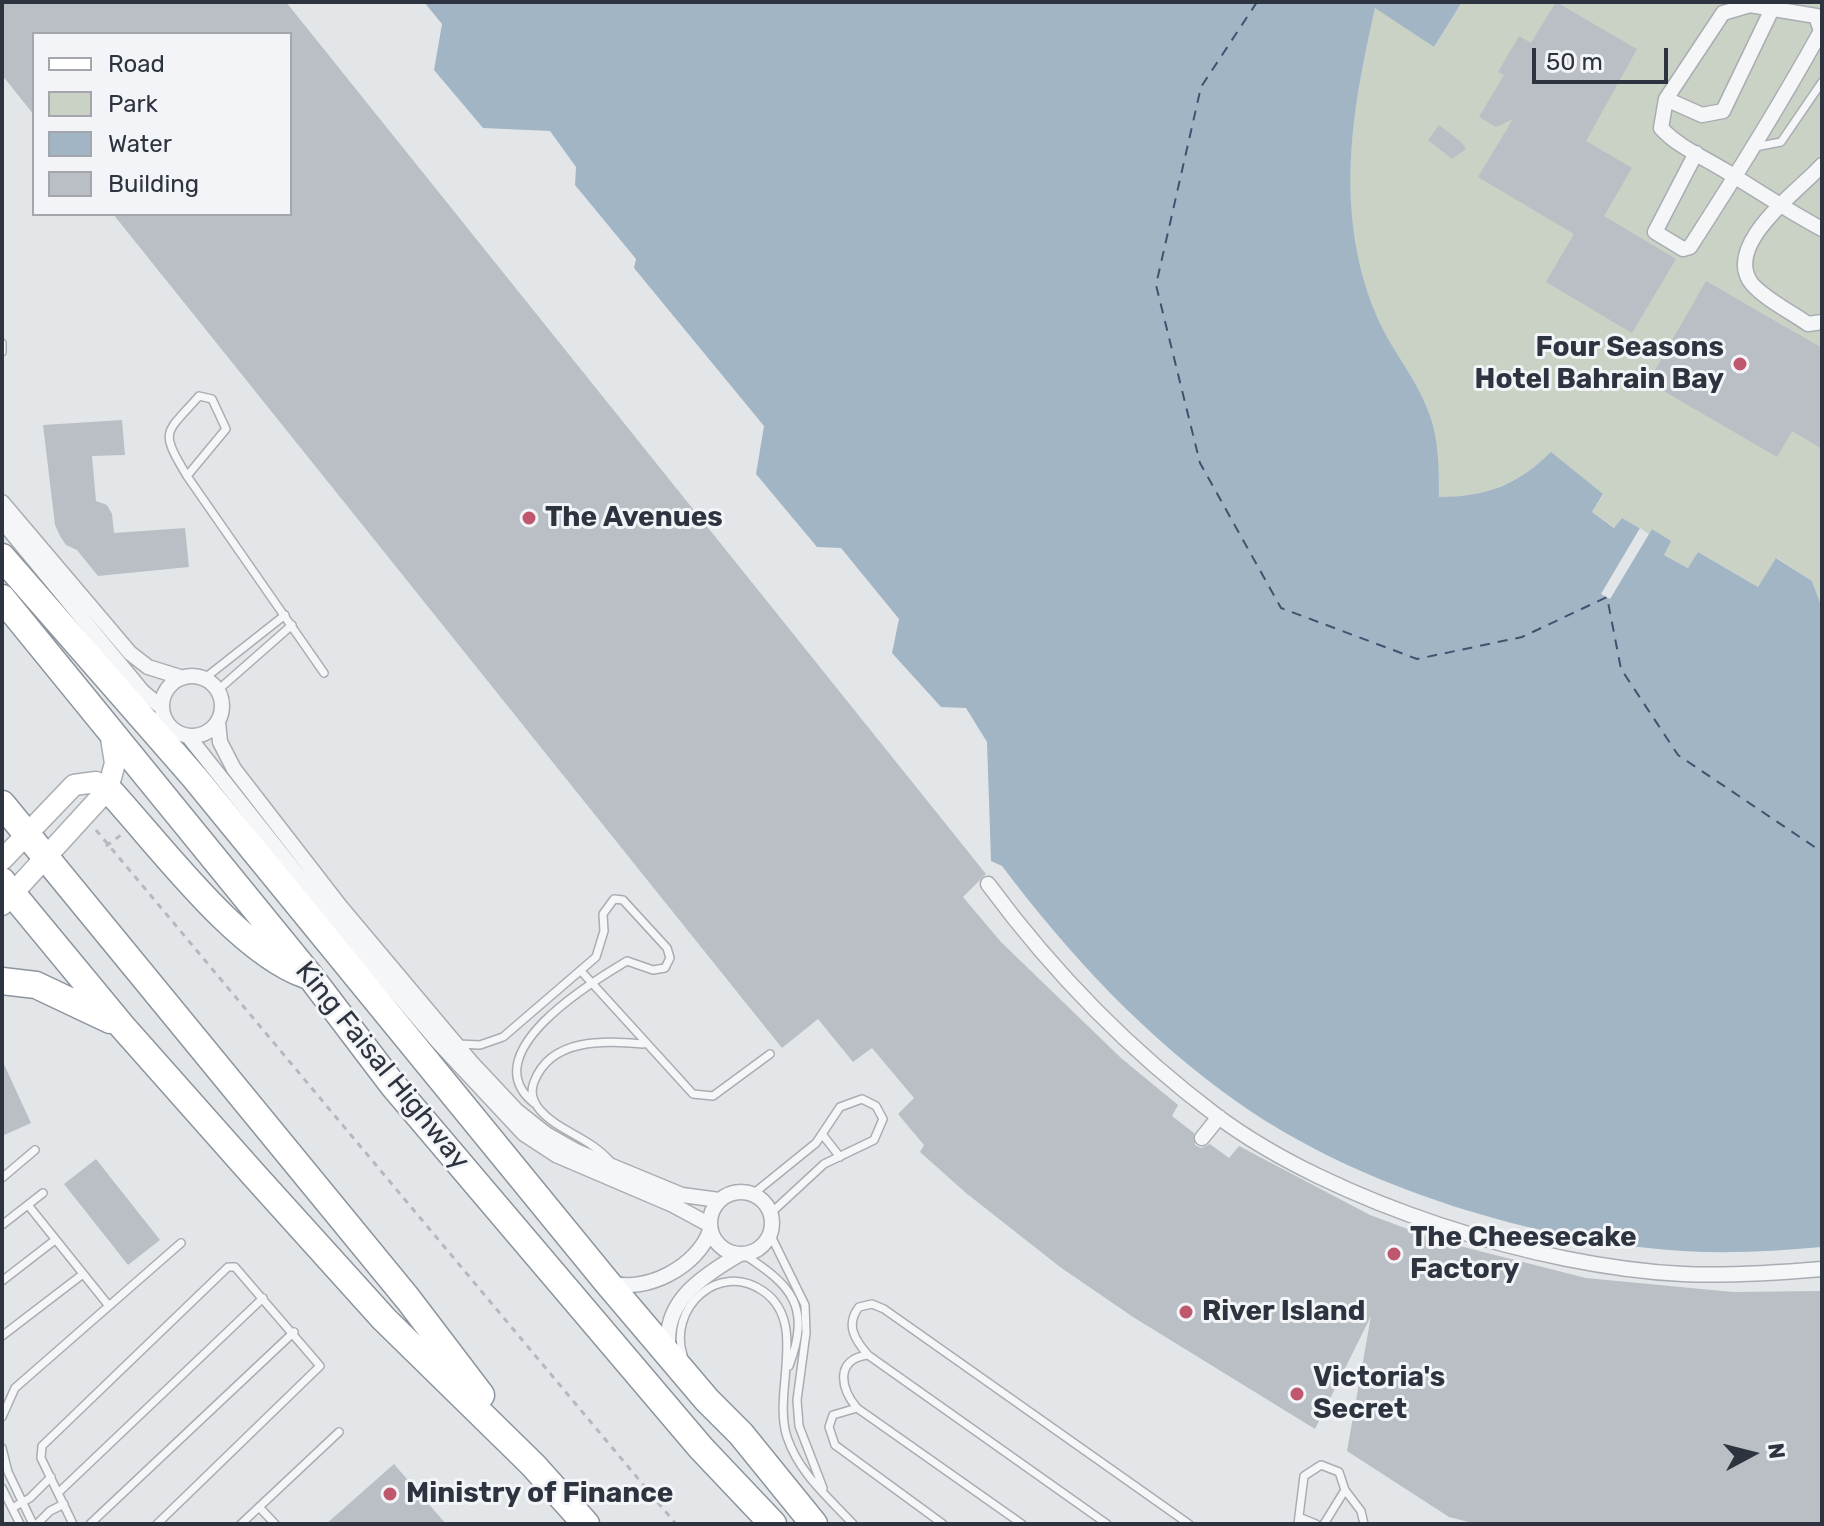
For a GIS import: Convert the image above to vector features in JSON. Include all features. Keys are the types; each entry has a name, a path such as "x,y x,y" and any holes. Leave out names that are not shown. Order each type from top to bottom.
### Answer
{"highway":[{"path":"2,557 195,778 606,1281 707,1400 741,1434 814,1524"},
{"name":"King Faisal Highway","path":"2,598 310,976 392,1084 701,1448 773,1524"},
{"path":"108,789 242,936 280,966 310,976"},
{"path":"2,804 408,1299 533,1465"},
{"path":"6,893 384,1319 533,1465 586,1524"},
{"path":"2,981 36,985 121,1025"}],"main road":[{"path":"6,893 47,857 108,789 115,763 110,732"},
{"path":"2,860 74,785 96,782 108,789"}],"street":[{"path":"1696,153 1655,232 1683,249 1690,247 1735,177 1755,147 1821,31 1816,16 1773,7 1735,7 1723,13 1666,99 1661,128 1670,138 1696,153 1735,177 1776,205 1822,229"},
{"path":"1666,99 1702,115 1723,111 1773,7"},
{"path":"1822,165 1776,205 1746,254 1745,269 1752,284 1808,324 1822,322"},
{"path":"2,502 130,653 148,667 180,677 205,678 218,690 222,706 218,722 220,742 234,769 340,906 456,1044 531,1124 561,1144 682,1195 719,1200"},
{"path":"2,521 142,691 161,707 172,729 188,736 369,961 438,1042 524,1134 556,1155 673,1205 710,1228 721,1247 742,1254"},
{"path":"161,707 166,689 180,677"},
{"path":"188,736 205,733 218,722"},
{"path":"988,884 1031,942 1084,999 1160,1069 1219,1117 1308,1170 1403,1211 1497,1241 1591,1262 1680,1274 1755,1275 1822,1269"},
{"path":"1202,1138 1219,1117"},
{"path":"606,1281 636,1286 659,1278 699,1252 710,1228 714,1207 719,1200 735,1192 753,1194 771,1213 770,1234 755,1251 742,1254 689,1298 669,1322 671,1358"}],"lane":[{"path":"1755,147 1781,142 1822,82"},
{"path":"2,343 2,352"},
{"path":"187,476 226,429 212,399 205,397 199,396 167,435 168,443 187,476 324,673"},
{"path":"205,678 285,615"},
{"path":"218,690 292,625"},
{"path":"456,1044 480,1045 503,1037 581,971 596,957 604,931 603,914 614,899 623,900 667,948 670,958 665,968 653,970 627,961 593,981 539,1027 525,1045 516,1077 526,1096 544,1114 586,1138 617,1168"},
{"path":"581,971 593,981 644,1044 693,1094 713,1096 770,1054"},
{"path":"534,1103 533,1086 542,1066 564,1051 598,1041 644,1044"},
{"path":"753,1194 788,1169 822,1134 833,1114 849,1102 870,1101 881,1112 879,1134 867,1146 817,1170 771,1213"},
{"path":"822,1134 840,1157"},
{"path":"2,1178 35,1150"},
{"path":"2,1225 43,1193"},
{"path":"28,1205 109,1306"},
{"path":"770,1234 801,1294 799,1426 824,1490"},
{"path":"2,1281 55,1240"},
{"path":"2,1395 15,1388 181,1243"},
{"path":"742,1254 783,1282 803,1317 785,1377"},
{"path":"73,1524 40,1454 45,1443 228,1267 235,1267 319,1361 318,1370 157,1524"},
{"path":"2,1336 83,1274"},
{"path":"707,1400 683,1356 679,1339 683,1314 689,1298 708,1288 726,1282 745,1283 763,1291 777,1306 785,1325 783,1421 799,1465 853,1524"},
{"path":"58,1493 263,1298"},
{"path":"1107,1524 868,1355 856,1339 851,1321 859,1307 872,1304 897,1317 1189,1524"},
{"path":"90,1524 294,1332"},
{"path":"868,1355 852,1360 842,1374 844,1391 857,1408 1022,1524"},
{"path":"2,1417 15,1388"},
{"path":"857,1408 833,1415 829,1427 835,1445 943,1524"},
{"path":"241,1524 339,1432"},
{"path":"2,1448 22,1503 35,1524 64,1504"},
{"path":"1316,1524 1299,1520 1302,1485 1311,1468 1331,1466 1345,1480 1345,1490 1324,1524"},
{"path":"12,1508 51,1477"},
{"path":"2,1488 20,1524"},
{"path":"1345,1490 1361,1511 1364,1524"},
{"path":"260,1508 275,1524"}],"path":[{"path":"85,814 106,846 676,1524"}],"green space":[{"path":"1462,2 1822,2 1822,608 1812,581 1777,558 1758,587 1698,552 1689,568 1664,555 1670,541 1652,529 1649,534 1615,528 1592,512 1603,495 1551,453 1526,473 1500,487 1472,495 1439,498 1437,452 1431,419 1422,396 1374,312 1362,274 1354,236 1351,160 1354,122 1375,7 1434,47"}],"water":[{"path":"424,2 1462,2 1434,47 1375,8 1354,123 1351,160 1354,236 1362,274 1380,324 1422,396 1431,419 1438,452 1439,497 1472,495 1500,487 1526,473 1551,452 1603,494 1592,512 1614,528 1622,518 1649,534 1652,529 1671,541 1664,555 1688,568 1698,552 1758,587 1776,558 1812,581 1822,608 1822,1247 1718,1252 1627,1246 1511,1223 1452,1206 1339,1161 1288,1134 1240,1104 1173,1052 1083,964 1002,866 991,861 987,742 966,708 941,707 892,653 899,619 841,548 817,547 756,474 764,426 634,268 636,259 575,185 576,167 550,131 483,128 434,70 442,24"}],"pier":[{"path":"1640,528 1649,534 1610,599 1601,594"}],"building":[{"name":"The Avenues","path":"2,2 286,2 986,874 963,897 1001,942 1121,1058 1178,1105 1172,1116 1194,1133 1195,1145 1201,1148 1210,1144 1229,1158 1239,1146 1370,1215 1440,1241 1586,1278 1733,1292 1822,1291 1822,1524 1476,1524 1449,1517 1347,1451 1371,1316 1315,1429 1133,1317 1060,1267 966,1193 920,1152 924,1145 898,1114 914,1098 872,1048 853,1062 818,1019 782,1048 115,216 292,216 292,32 32,32 32,112 2,75"},
{"path":"1556,2 1637,49 1586,141 1632,168 1604,216 1676,259 1632,333 1546,282 1574,234 1478,177 1513,119 1496,127 1479,117 1504,75 1498,72 1519,36 1531,43"},
{"path":"1439,125 1466,149 1452,159 1428,140"},
{"name":"Four Seasons Hotel Bahrain Bay","path":"1706,281 1822,348 1822,449 1792,431 1777,457 1648,382"},
{"path":"122,420 125,455 92,456 96,501 107,505 112,514 114,533 185,528 189,567 98,576 77,550 66,545 60,536 55,525 43,425"},
{"path":"2,1060 31,1123 2,1136"},
{"path":"96,1159 160,1240 128,1265 64,1184"},
{"name":"Ministry of Finance","path":"394,1464 446,1524 326,1524"}],"ferry route":[{"path":"1257,2 1201,87 1156,285 1200,463 1281,608 1417,659 1522,637 1607,597 1621,669 1678,755 1822,852"}],"place":[{"name":"Four Seasons Hotel Bahrain Bay","path":"1740,364"},
{"name":"The Avenues","path":"529,518"},
{"name":"The Cheesecake Factory","path":"1394,1254"},
{"name":"River Island","path":"1186,1312"},
{"name":"Victoria's Secret","path":"1297,1394"},
{"name":"Ministry of Finance","path":"390,1494"}]}
